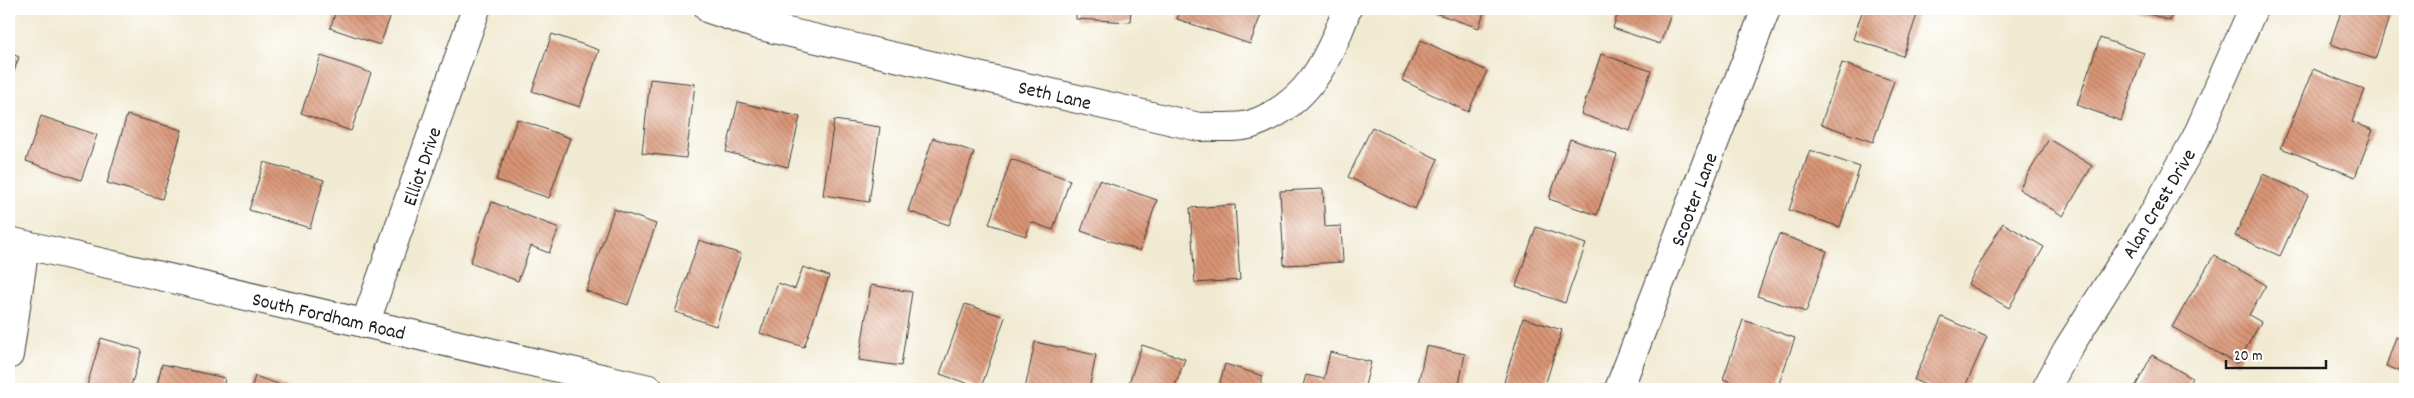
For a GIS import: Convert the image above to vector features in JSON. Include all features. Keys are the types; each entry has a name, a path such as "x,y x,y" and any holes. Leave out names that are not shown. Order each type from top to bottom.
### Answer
{"street":[{"name":"Elliot Drive","path":"365,324 476,9"},
{"name":"Seth Lane","path":"709,9 757,25 1198,127 1251,124 1284,108 1302,94 1321,68 1347,9"},
{"name":"Scooter Lane","path":"1619,389 1766,9"},
{"name":"Alan Crest Drive","path":"2046,389 2067,350 2152,216 2196,138 2253,9"},
{"name":"South Fordham Road","path":"17,243 649,389"},
{"path":"9,354 17,243"}],"building":[{"path":"337,9 393,9 380,45 330,28"},
{"path":"1076,9 1131,9 1130,22 1076,19"},
{"path":"1181,9 1263,9 1250,44 1177,19"},
{"path":"1437,9 1485,9 1479,28 1435,13"},
{"path":"1619,9 1673,9 1660,44 1613,28"},
{"path":"1863,9 1919,9 1903,56 1853,39"},
{"path":"2135,9 2174,9 2170,21"},
{"path":"2342,9 2392,9 2375,59 2330,44"},
{"path":"552,34 599,50 580,107 532,91"},
{"path":"2100,38 2144,53 2121,121 2077,105"},
{"path":"1421,40 1487,71 1468,112 1402,80"},
{"path":"9,53 19,57 12,77 9,76"},
{"path":"1601,54 1651,71 1630,131 1581,114"},
{"path":"321,56 371,73 351,131 301,113"},
{"path":"1842,63 1894,81 1873,142 1821,124"},
{"path":"2313,69 2365,90 2352,122 2373,130 2355,177 2281,148"},
{"path":"650,79 695,84 686,158 642,153"},
{"path":"738,102 800,117 788,167 726,152"},
{"path":"127,115 182,130 162,199 107,183"},
{"path":"41,116 97,135 81,180 26,161"},
{"path":"517,119 570,138 549,198 496,180"},
{"path":"834,120 880,127 869,202 823,195"},
{"path":"1372,127 1438,159 1415,209 1348,177"},
{"path":"933,138 974,152 949,225 908,211"},
{"path":"1570,139 1617,155 1597,215 1549,199"},
{"path":"2049,139 2092,166 2063,216 2019,189"},
{"path":"1810,150 1860,167 1840,227 1789,210"},
{"path":"1011,159 1070,180 1053,230 1031,222 1026,236 989,224"},
{"path":"264,162 324,180 310,228 249,210"},
{"path":"2263,174 2308,195 2280,256 2235,236"},
{"path":"1099,180 1157,200 1140,251 1081,231"},
{"path":"1323,189 1325,227 1341,226 1343,262 1284,265 1280,191"},
{"path":"492,202 559,228 549,253 531,246 518,281 470,263"},
{"path":"1235,205 1240,280 1195,283 1190,208"},
{"path":"614,209 656,224 628,305 586,291"},
{"path":"2003,223 2044,247 2009,308 1968,284"},
{"path":"1536,227 1586,244 1565,303 1516,286"},
{"path":"1779,234 1827,251 1806,312 1757,296"},
{"path":"699,240 741,254 716,326 675,312"},
{"path":"2214,255 2266,285 2249,315 2261,322 2237,364 2172,327"},
{"path":"803,267 829,276 804,347 760,333 778,283 795,289"},
{"path":"871,285 912,292 901,366 859,360"},
{"path":"965,304 1005,317 981,388 940,374"},
{"path":"1942,317 1987,337 1964,389 1935,389 1914,380"},
{"path":"1523,318 1562,330 1544,389 1502,389"},
{"path":"1743,320 1795,338 1777,389 1751,389 1723,379"},
{"path":"2396,337 2405,340 2405,373 2386,366"},
{"path":"101,338 142,350 130,389 86,389"},
{"path":"1035,342 1096,355 1089,389 1025,389"},
{"path":"1142,345 1185,359 1174,389 1127,389"},
{"path":"1426,346 1465,354 1458,389 1417,389"},
{"path":"1330,352 1371,362 1364,389 1302,389 1306,375 1324,379"},
{"path":"2152,355 2192,378 2186,389 2134,389"},
{"path":"162,364 225,378 223,389 156,389"},
{"path":"1225,364 1263,376 1259,389 1218,389"},
{"path":"255,376 292,389 251,389"}]}
